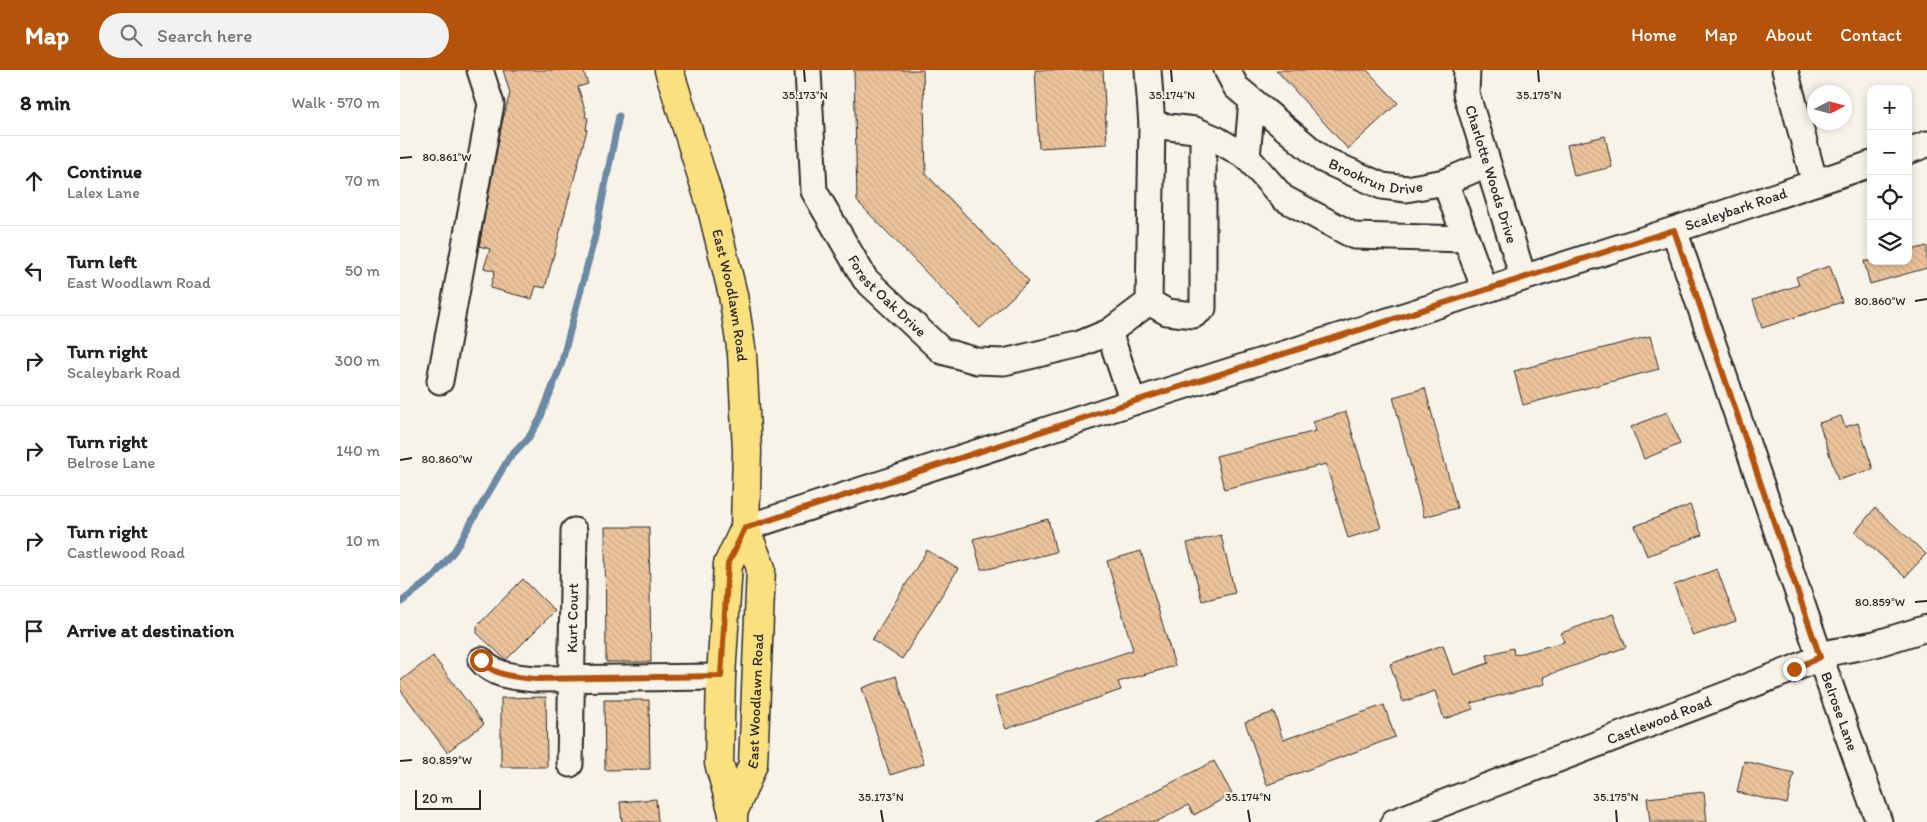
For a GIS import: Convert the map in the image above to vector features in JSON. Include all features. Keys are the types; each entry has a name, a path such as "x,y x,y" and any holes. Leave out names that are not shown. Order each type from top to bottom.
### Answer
{"main road":[{"name":"East Woodlawn Road","path":"668,70 711,205 733,295 742,354 746,412 745,528 761,568 753,764 733,817"},
{"name":"East Woodlawn Road","path":"733,817 719,763 721,676 728,564 745,528"}],"street":[{"path":"440,380 491,104 480,70"},
{"name":"Forest Oak Drive","path":"808,70 814,191 865,279 942,351 977,361 1004,362 1080,344 1109,332"},
{"path":"1148,70 1152,126 1149,302"},
{"name":"Brookrun Drive","path":"1227,70 1236,87 1322,159 1382,186 1406,190 1444,182 1485,290"},
{"name":"Charlotte Woods Drive","path":"1467,70 1466,93 1523,277"},
{"path":"1785,70 1811,169 1817,182"},
{"path":"1247,157 1252,101"},
{"path":"1152,126 1195,130 1216,139 1247,157 1282,198 1354,236 1466,239"},
{"path":"1149,302 1167,312 1194,315 1203,308 1203,134"},
{"path":"1912,150 1927,144"},
{"path":"1444,182 1487,164"},
{"name":"Scaleybark Road","path":"745,528 1132,402 1674,230 1867,165"},
{"name":"Belrose Lane","path":"1674,230 1820,657 1879,822"},
{"path":"1132,402 1109,332 1149,302"},
{"name":"Kurt Court","path":"570,764 573,678 574,531"},
{"name":"Castlewood Road","path":"1394,822 1794,669 1833,652 1875,644 1927,628"},
{"path":"481,660 487,668 510,676 535,679 721,676"}],"building":[{"path":"503,70 583,70 588,84 578,87 586,113 585,117 588,118 587,130 545,288 536,286 532,299 490,288 495,271 484,268 490,249 479,246 502,123 510,93"},
{"path":"854,70 923,70 926,174 1029,281 980,328 857,201"},
{"path":"1035,70 1103,70 1107,144 1039,148"},
{"path":"1276,70 1367,70 1398,103 1348,149"},
{"path":"1605,136 1612,167 1574,176 1567,145"},
{"path":"1927,246 1927,268 1870,284 1864,261 1867,261 1867,265 1912,265 1912,250"},
{"path":"1830,266 1842,302 1762,328 1753,300 1799,285 1796,277"},
{"path":"1650,336 1659,369 1523,405 1514,371"},
{"path":"1425,388 1457,508 1424,517 1393,397"},
{"path":"1346,412 1381,528 1348,538 1326,464 1224,489 1216,456 1316,431 1313,422"},
{"path":"1667,412 1680,444 1644,459 1631,427"},
{"path":"1841,416 1845,427 1858,423 1873,469 1838,480 1819,423"},
{"path":"1690,505 1702,535 1647,556 1635,526"},
{"path":"1875,508 1926,554 1905,577 1855,532"},
{"path":"1048,519 1056,552 988,569 981,569 973,539"},
{"path":"605,527 649,527 651,662 606,662"},
{"path":"1221,535 1235,593 1202,601 1187,543"},
{"path":"927,550 958,569 902,659 872,640"},
{"path":"1141,551 1175,666 1118,682 1121,690 1006,729 995,697 1133,650 1107,561"},
{"path":"1717,569 1736,621 1693,636 1674,585"},
{"path":"523,579 555,611 506,660 477,633 477,626"},
{"path":"1613,614 1626,647 1543,677 1545,684 1471,703 1473,709 1444,719 1435,691 1403,702 1390,664 1443,645 1453,675 1489,663 1487,655 1513,648 1514,655 1564,642 1561,633"},
{"path":"433,656 484,724 447,752 400,689 400,681"},
{"path":"896,676 924,764 890,775 862,688"},
{"path":"546,697 547,767 501,767 501,698"},
{"path":"604,700 649,700 650,769 605,770"},
{"path":"1384,705 1395,737 1267,785 1245,722 1274,712 1283,740"},
{"path":"1214,761 1232,794 1194,815 1188,805 1156,822 1095,822"},
{"path":"1744,761 1794,773 1787,804 1737,792"},
{"path":"1704,792 1707,822 1650,822 1647,798"},
{"path":"656,799 658,822 622,822 620,802"}],"waterway":[{"path":"400,603 433,577 455,550 509,458 529,437 540,419 561,365 595,236 619,116"}],"route":[{"path":"481,660 487,668 510,676 535,679 721,676 728,564 745,528 1132,402 1674,230 1820,657 1794,669"}]}
